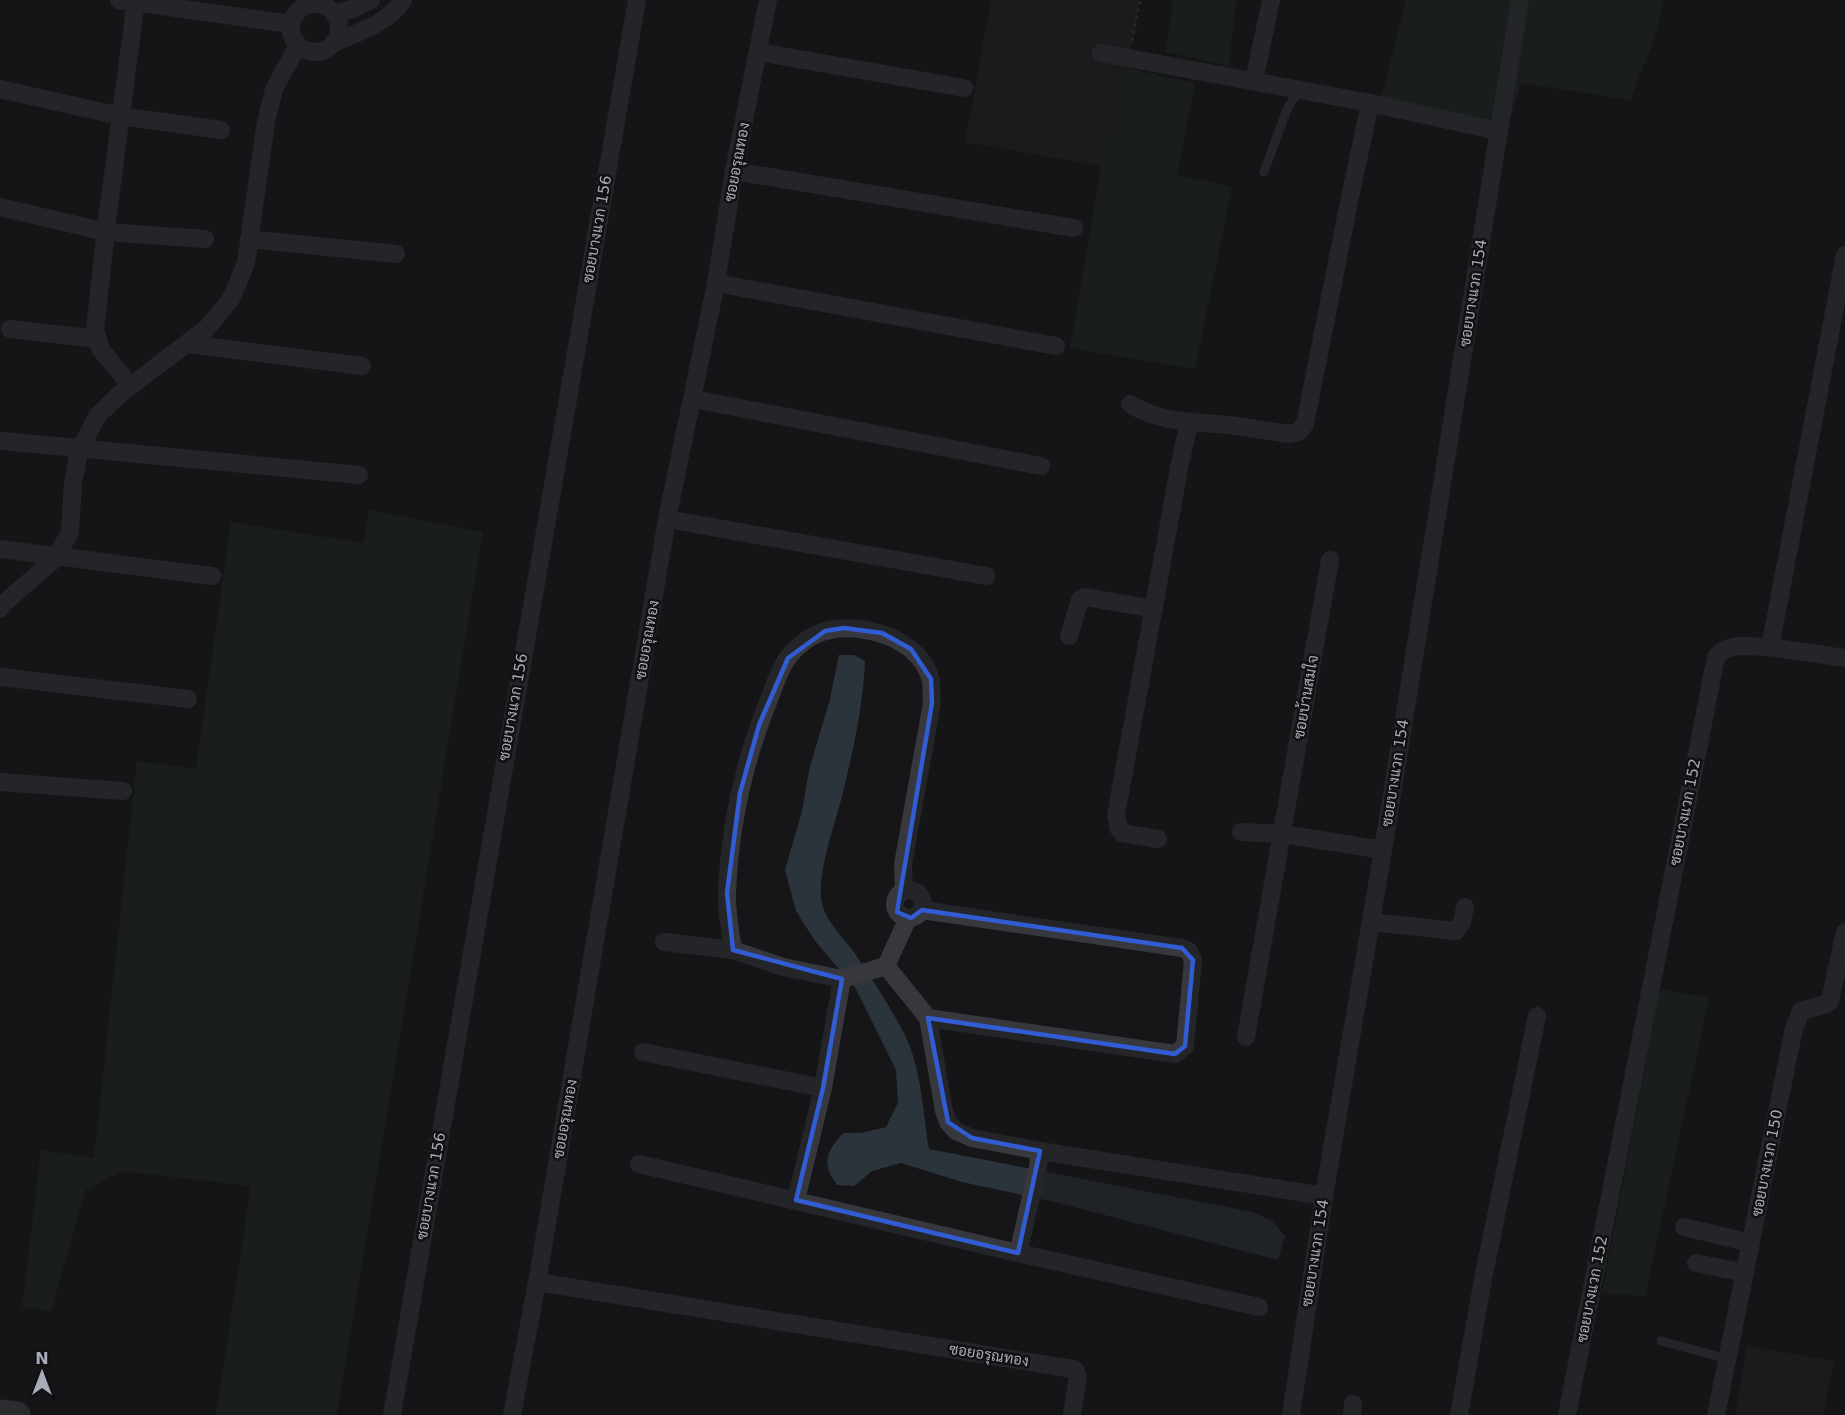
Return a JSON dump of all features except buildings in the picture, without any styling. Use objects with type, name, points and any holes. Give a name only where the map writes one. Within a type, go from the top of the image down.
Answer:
[{"type":"main road","points":[[0,1413],[17,1415]]},
{"type":"street","points":[[371,0],[353,9],[313,4],[298,10],[291,24],[293,39],[304,50],[320,52],[333,43],[375,25],[399,6],[403,0]]},
{"type":"street","name":"ซอยบางแวก 156","points":[[392,1415],[637,0]]},
{"type":"street","name":"ซอยอรุณทอง","points":[[512,1415],[537,1282],[667,519],[716,282],[734,171],[768,0]]},
{"type":"street","points":[[1254,81],[1271,0]]},
{"type":"street","name":"ซอยบางแวก 154","points":[[1291,1415],[1324,1196],[1383,850],[1520,0]]},
{"type":"street","points":[[131,386],[101,350],[95,330],[120,116],[130,1],[291,24]]},
{"type":"street","points":[[325,6],[339,28],[333,43]]},
{"type":"street","points":[[0,609],[57,556],[70,532],[73,483],[80,448],[98,415],[131,386],[207,328],[231,299],[246,263],[266,122],[274,89],[298,45]]},
{"type":"street","points":[[758,52],[964,88]]},
{"type":"street","points":[[1101,53],[1299,89],[1498,131]]},
{"type":"street","points":[[0,89],[120,116],[221,129]]},
{"type":"street","points":[[1130,404],[1143,412],[1189,423],[1228,425],[1289,434],[1298,432],[1305,424],[1370,104]]},
{"type":"street","points":[[734,171],[1074,228]]},
{"type":"street","points":[[0,207],[106,232],[205,239]]},
{"type":"street","points":[[249,240],[396,254]]},
{"type":"street","points":[[1770,647],[1845,255]]},
{"type":"street","points":[[716,282],[1056,346]]},
{"type":"street","points":[[10,329],[98,339]]},
{"type":"street","points":[[187,344],[362,366]]},
{"type":"street","points":[[693,399],[1041,466]]},
{"type":"street","points":[[1158,838],[1122,833],[1116,815],[1189,423]]},
{"type":"street","points":[[3,441],[359,475]]},
{"type":"street","points":[[667,519],[986,576]]},
{"type":"street","points":[[0,549],[212,576]]},
{"type":"street","name":"ซอยบ้านสมใจ","points":[[1246,1038],[1330,560]]},
{"type":"street","points":[[1069,636],[1080,600],[1085,597],[1154,609]]},
{"type":"street","points":[[733,950],[727,893],[740,793],[759,725],[780,671],[797,647],[825,631],[844,628],[882,633],[911,649],[920,659],[931,679],[932,703],[903,864],[904,891],[896,899],[895,908],[900,915],[915,914],[1182,948],[1189,951],[1193,960],[1185,1046],[1175,1054],[928,1018]]},
{"type":"street","name":"ซอยบางแวก 152","points":[[1567,1415],[1716,657],[1720,651],[1727,648],[1770,647],[1845,658]]},
{"type":"street","points":[[0,676],[189,699]]},
{"type":"street","points":[[0,782],[123,792]]},
{"type":"street","points":[[1241,832],[1283,834],[1383,850]]},
{"type":"street","points":[[1371,922],[1456,931],[1462,922],[1465,907]]},
{"type":"street","points":[[664,942],[733,950],[783,966],[843,978],[878,968],[915,914]]},
{"type":"street","name":"ซอยบางแวก 150","points":[[1716,1415],[1794,1028],[1801,1011],[1830,1001],[1845,932]]},
{"type":"street","points":[[878,968],[928,1018],[948,1122],[956,1131],[1039,1159],[1324,1196]]},
{"type":"street","points":[[796,1200],[824,1088],[843,978]]},
{"type":"street","points":[[1459,1415],[1483,1279],[1537,1016]]},
{"type":"street","points":[[643,1052],[824,1088]]},
{"type":"street","points":[[1018,1253],[1039,1159]]},
{"type":"street","points":[[639,1164],[1259,1307]]},
{"type":"street","points":[[1684,1227],[1751,1243]]},
{"type":"street","points":[[1696,1263],[1745,1273]]},
{"type":"street","name":"ซอยอรุณทอง","points":[[537,1282],[1073,1369],[1078,1377],[1072,1415]]},
{"type":"lane","points":[[1264,172],[1286,112],[1299,89]]},
{"type":"lane","points":[[1661,1341],[1728,1359]]},
{"type":"path","points":[[1129,58],[1140,0]]},
{"type":"highlighted area","points":[[844,628],[882,633],[911,649],[931,679],[932,703],[897,912],[911,918],[922,910],[1182,948],[1193,960],[1185,1046],[1175,1054],[928,1018],[948,1122],[972,1138],[1040,1151],[1018,1253],[796,1200],[823,1088],[842,979],[733,950],[727,893],[740,793],[759,725],[788,658],[825,631]]},
{"type":"shaded area","points":[[991,0],[1140,0],[1127,68],[1101,166],[965,142]]},
{"type":"shaded area","points":[[1173,0],[1236,0],[1229,66],[1166,52]]},
{"type":"shaded area","points":[[1406,0],[1663,0],[1657,32],[1630,100],[1521,83],[1506,132],[1381,99]]},
{"type":"shaded area","points":[[1127,68],[1195,83],[1177,175],[1232,187],[1195,369],[1070,348],[1101,166]]},
{"type":"shaded area","points":[[369,510],[483,532],[337,1415],[216,1415],[251,1186],[121,1171],[85,1191],[51,1311],[22,1307],[41,1150],[94,1158],[137,761],[196,769],[231,522],[363,543]]},
{"type":"shaded area","points":[[839,655],[854,655],[865,661],[864,678],[854,746],[824,864],[822,903],[831,923],[876,985],[908,1042],[919,1081],[929,1149],[1252,1212],[1272,1221],[1285,1236],[1278,1260],[1059,1203],[962,1182],[901,1163],[872,1171],[854,1186],[837,1185],[827,1164],[829,1152],[837,1140],[843,1133],[861,1133],[886,1127],[898,1103],[896,1070],[856,989],[815,941],[796,911],[785,870],[802,811],[810,766],[830,699]]},
{"type":"shaded area","points":[[1660,989],[1709,998],[1645,1296],[1602,1293]]},
{"type":"shaded area","points":[[1747,1346],[1834,1361],[1823,1415],[1735,1415]]}]
